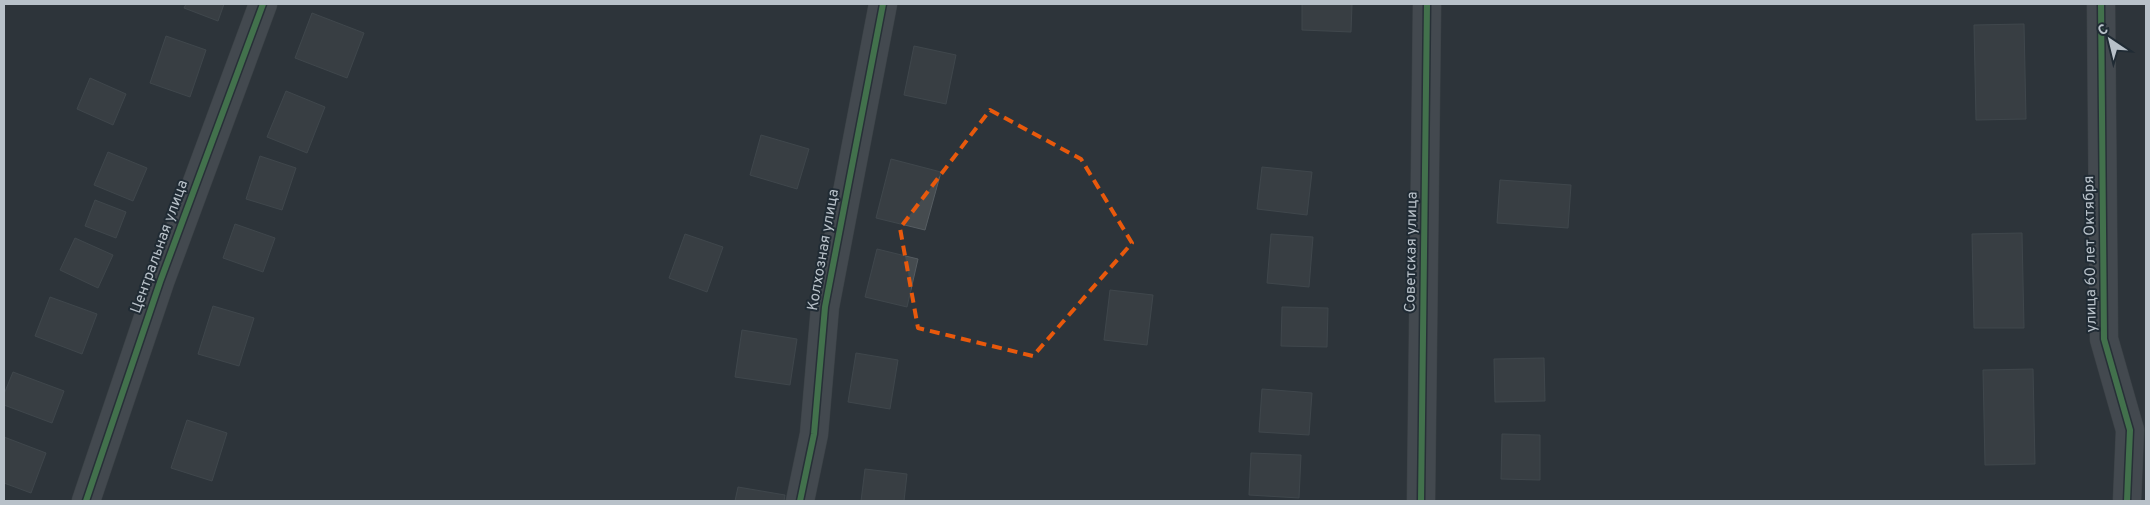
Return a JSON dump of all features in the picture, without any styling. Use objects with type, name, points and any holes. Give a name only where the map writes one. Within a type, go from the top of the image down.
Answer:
[{"type":"street","name":"Центральная улица","points":[[86,501],[160,282],[263,4]]},
{"type":"street","name":"Колхозная улица","points":[[800,501],[814,434],[825,307],[883,4]]},
{"type":"street","name":"Советская улица","points":[[1421,501],[1427,4]]},
{"type":"street","name":"улица 60 лет Октября","points":[[2101,4],[2104,339],[2138,430],[2127,501]]},
{"type":"highlighted area","points":[[990,110],[1081,159],[1132,243],[1033,356],[918,328],[900,228]]},
{"type":"building","points":[[186,4],[224,4],[218,21],[184,8]]},
{"type":"building","points":[[1302,4],[1352,4],[1351,32],[1302,30]]},
{"type":"building","points":[[312,13],[364,33],[347,78],[295,58]]},
{"type":"building","points":[[2024,24],[2026,119],[1976,120],[1974,25]]},
{"type":"building","points":[[166,36],[206,50],[190,97],[150,83]]},
{"type":"building","points":[[914,46],[956,55],[946,104],[904,95]]},
{"type":"building","points":[[90,78],[126,94],[113,125],[77,109]]},
{"type":"building","points":[[286,91],[325,107],[307,153],[267,137]]},
{"type":"building","points":[[761,135],[809,149],[797,189],[750,175]]},
{"type":"building","points":[[108,152],[147,168],[133,201],[94,185]]},
{"type":"building","points":[[260,156],[296,168],[282,210],[246,199]]},
{"type":"building","points":[[891,159],[941,172],[925,230],[876,218]]},
{"type":"building","points":[[1262,167],[1312,172],[1307,215],[1257,209]]},
{"type":"building","points":[[1500,180],[1571,185],[1568,228],[1497,223]]},
{"type":"building","points":[[95,200],[126,212],[116,238],[85,226]]},
{"type":"building","points":[[235,224],[275,238],[263,272],[223,258]]},
{"type":"building","points":[[2022,233],[2024,328],[1974,328],[1972,234]]},
{"type":"building","points":[[685,234],[723,247],[707,292],[669,278]]},
{"type":"building","points":[[1271,234],[1313,237],[1309,287],[1267,283]]},
{"type":"building","points":[[75,238],[113,255],[98,288],[60,270]]},
{"type":"building","points":[[877,249],[918,259],[907,307],[865,297]]},
{"type":"building","points":[[1110,290],[1153,295],[1147,345],[1104,340]]},
{"type":"building","points":[[50,297],[97,314],[82,354],[35,336]]},
{"type":"building","points":[[213,306],[254,318],[239,366],[198,354]]},
{"type":"building","points":[[1282,307],[1328,308],[1327,347],[1281,346]]},
{"type":"building","points":[[742,330],[797,339],[790,385],[735,377]]},
{"type":"building","points":[[856,353],[898,360],[890,409],[848,402]]},
{"type":"building","points":[[1544,358],[1545,401],[1495,402],[1494,359]]},
{"type":"building","points":[[2033,369],[2035,464],[1985,465],[1983,370]]},
{"type":"building","points":[[13,372],[64,391],[52,423],[4,405],[4,394]]},
{"type":"building","points":[[1262,389],[1312,393],[1309,435],[1259,432]]},
{"type":"building","points":[[187,420],[227,433],[212,481],[171,468]]},
{"type":"building","points":[[1502,434],[1540,435],[1540,480],[1501,479]]},
{"type":"building","points":[[4,437],[46,453],[31,493],[4,483]]},
{"type":"building","points":[[1251,453],[1301,455],[1299,498],[1249,495]]},
{"type":"building","points":[[865,469],[907,474],[904,501],[861,501]]},
{"type":"building","points":[[738,487],[785,495],[784,501],[735,501]]},
{"type":"cycle path","points":[[86,501],[160,282],[263,4]]},
{"type":"cycle path","points":[[800,501],[814,434],[825,307],[883,4]]},
{"type":"cycle path","points":[[1421,501],[1427,4]]},
{"type":"cycle path","points":[[2101,4],[2104,339],[2130,430],[2127,501]]}]
